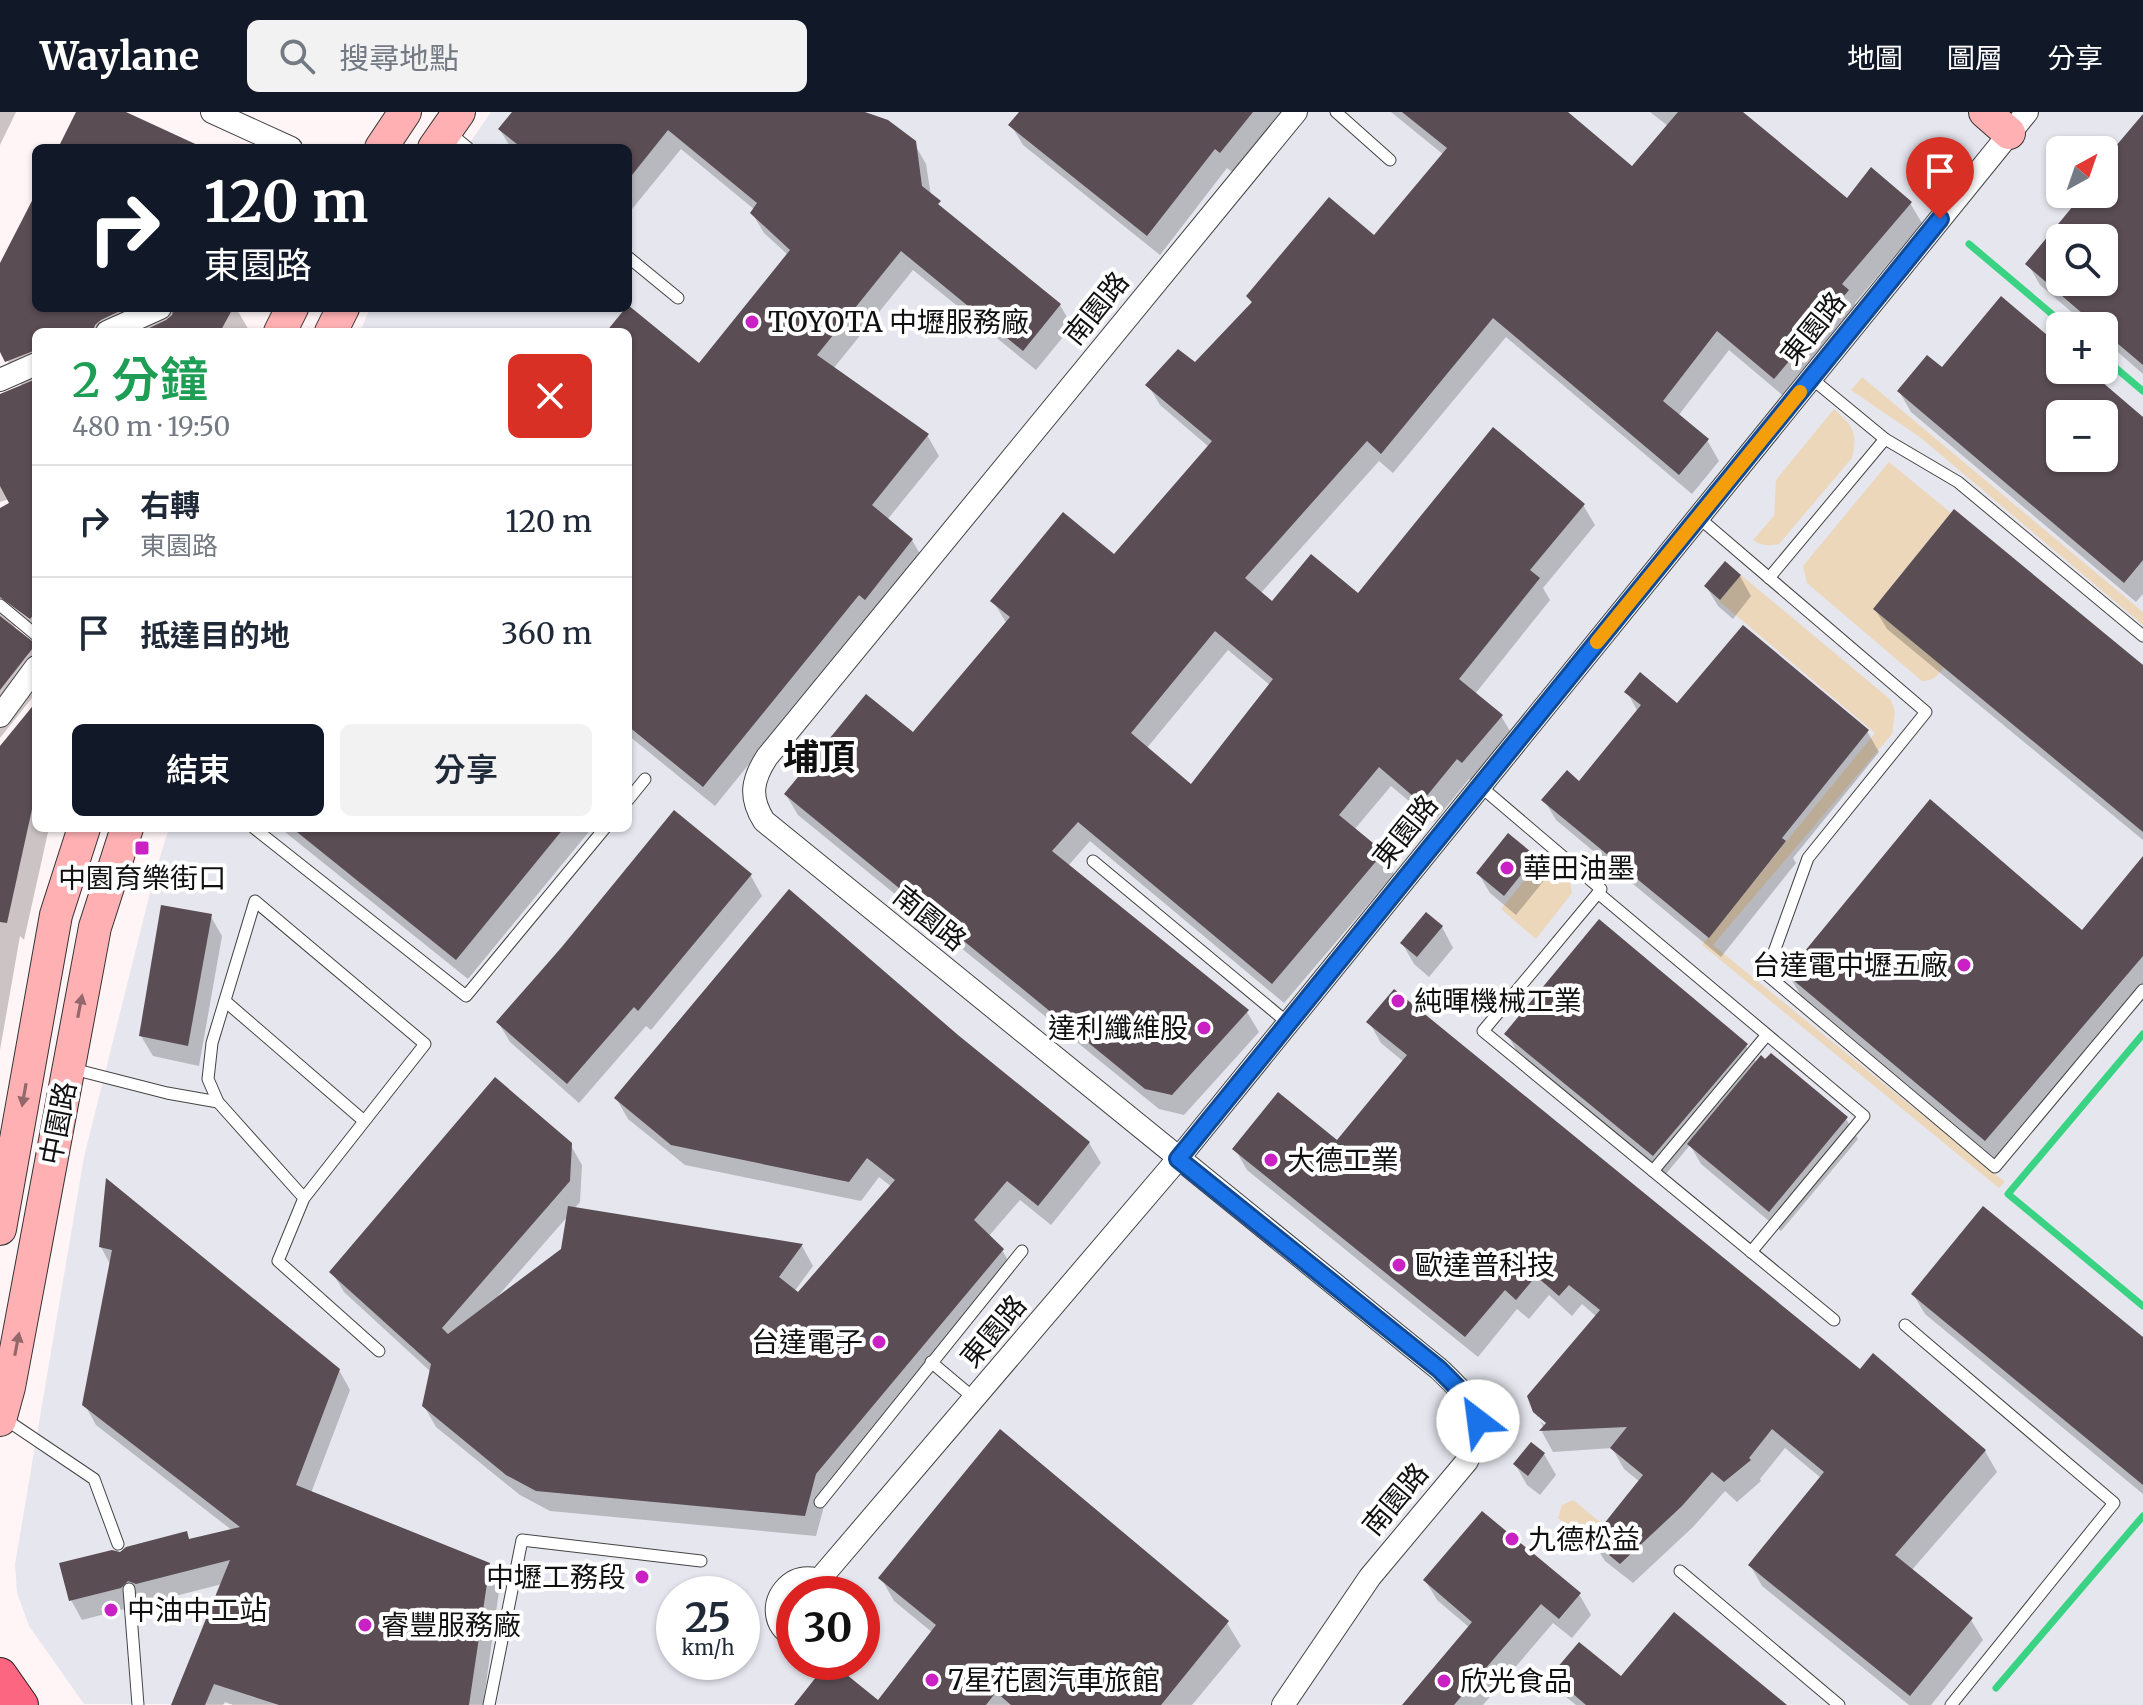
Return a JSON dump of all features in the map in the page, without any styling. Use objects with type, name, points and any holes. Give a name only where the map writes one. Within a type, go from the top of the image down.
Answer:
[{"type":"main road","points":[[384,144],[405,112]]},
{"type":"main road","points":[[1985,112],[2018,122]]},
{"type":"main road","name":"中園路","points":[[0,1229],[56,915],[83,832]]},
{"type":"main road","name":"中園路","points":[[0,1418],[95,927],[126,832]]},
{"type":"main road","points":[[0,1675],[20,1705]]},
{"type":"main road","points":[[0,1698],[20,1705]]},
{"type":"street","points":[[212,112],[282,144]]},
{"type":"street","name":"南園路","points":[[1283,1705],[1370,1577],[1467,1461],[1475,1446],[1478,1421],[1474,1408],[1439,1369],[764,821],[756,808],[752,791],[757,772],[767,757],[1296,112]]},
{"type":"street","name":"東園路","points":[[836,1576],[975,1399],[1178,1159],[2018,122]]},
{"type":"street","points":[[116,328],[151,312]]},
{"type":"street","points":[[0,380],[32,366]]},
{"type":"street","points":[[0,716],[32,672]]},
{"type":"lane","points":[[1336,112],[1390,160]]},
{"type":"lane","points":[[632,260],[678,298]]},
{"type":"lane","points":[[1811,378],[1885,439],[1958,482],[2143,636]]},
{"type":"lane","points":[[1769,578],[1885,439]]},
{"type":"lane","points":[[1698,517],[1926,712],[1808,858],[1766,974],[1995,1167],[2143,990]]},
{"type":"lane","points":[[0,605],[32,632]]},
{"type":"lane","points":[[632,795],[645,779]]},
{"type":"lane","points":[[1480,786],[1601,889],[1483,1031],[1834,1320]]},
{"type":"lane","points":[[259,832],[466,996],[602,832]]},
{"type":"lane","points":[[1093,861],[1288,1023]]},
{"type":"lane","points":[[1598,893],[1864,1116],[1751,1252]]},
{"type":"lane","points":[[304,1198],[218,1102],[208,1079],[212,1043],[255,901],[425,1044],[304,1198],[278,1261],[379,1351]]},
{"type":"lane","points":[[225,1001],[364,1121]]},
{"type":"lane","points":[[1653,1171],[1766,1036]]},
{"type":"lane","points":[[68,1068],[167,1093],[218,1102]]},
{"type":"lane","points":[[820,1502],[1022,1251]]},
{"type":"lane","points":[[1905,1325],[2114,1503],[1951,1705]]},
{"type":"lane","points":[[931,1362],[975,1399]]},
{"type":"lane","points":[[0,1418],[94,1479],[118,1544]]},
{"type":"lane","points":[[489,1705],[522,1540],[701,1561]]},
{"type":"lane","points":[[1680,1571],[1839,1705]]},
{"type":"lane","points":[[129,1589],[138,1705]]},
{"type":"shaded area","points":[[491,112],[2143,112],[2143,1705],[84,1704],[29,1626],[17,1593],[15,1564],[84,1157],[168,832],[632,832],[632,328],[362,328],[368,312],[632,312],[632,144],[469,144]]},
{"type":"shaded area","points":[[1862,377],[2143,612],[2143,625],[1921,438],[1851,390]]},
{"type":"shaded area","points":[[1834,409],[1852,430],[1852,458],[1779,544],[1766,545],[1753,540],[1774,516],[1776,480]]},
{"type":"shaded area","points":[[1889,462],[1951,513],[1873,609],[1944,667],[1926,681],[1922,681],[1807,583],[1803,566]]},
{"type":"shaded area","points":[[1741,575],[1891,700],[1895,712],[1892,734],[1713,945],[2005,1182],[1999,1188],[1702,945],[1875,733],[1719,601]]},
{"type":"shaded area","points":[[1542,859],[1570,883],[1572,893],[1536,939],[1501,909]]},
{"type":"shaded area","points":[[1573,1500],[1600,1522],[1585,1540],[1558,1518],[1562,1505]]},
{"type":"building","points":[[76,112],[126,112],[195,144],[60,144]]},
{"type":"building","points":[[512,112],[865,112],[888,120],[916,141],[922,186],[941,201],[938,204],[1061,304],[1023,351],[901,251],[817,355],[929,434],[872,505],[913,539],[865,600],[859,595],[703,787],[632,729],[632,328],[609,328],[622,312],[632,312],[632,308],[699,363],[790,250],[750,213],[757,203],[668,130],[632,175],[632,144],[517,144],[498,129]]},
{"type":"building","points":[[1019,112],[1253,112],[1220,153],[1215,149],[1147,236],[1008,125]]},
{"type":"building","points":[[1402,112],[1568,112],[1632,166],[1678,112],[1743,112],[1847,198],[1871,167],[1912,202],[1842,284],[1849,290],[1774,379],[1717,331],[1663,401],[1709,439],[1679,475],[1493,318],[1381,454],[1367,441],[1245,578],[1272,601],[1311,554],[1358,593],[1493,427],[1585,504],[1530,570],[1540,578],[1459,679],[1503,715],[1462,763],[1457,759],[1421,803],[1379,767],[1339,815],[1384,852],[1272,984],[1078,822],[1052,851],[1249,1010],[1172,1095],[1145,1089],[784,794],[866,694],[913,732],[1010,617],[990,601],[1063,512],[1114,554],[1212,441],[1145,385],[1178,349],[1195,362],[1252,302],[1246,296],[1329,197],[1374,235],[1447,148]],"holes":[[[1215,631],[1273,679],[1191,784],[1131,733]]]},
{"type":"building","points":[[2143,114],[2143,365],[2118,344],[2118,312],[2081,312],[2062,296],[2118,296],[2118,224],[2058,224],[2071,208],[2118,208],[2118,143]]},
{"type":"building","points":[[32,201],[32,312],[118,312],[101,320],[94,328],[32,328],[32,352],[5,362],[0,352],[0,263]]},
{"type":"building","points":[[2046,239],[2046,282],[2025,264]]},
{"type":"building","points":[[2001,296],[2046,334],[2046,384],[2104,384],[2143,417],[2143,560],[2124,583],[1897,391],[1927,355],[1942,367]]},
{"type":"building","points":[[173,312],[231,312],[222,328],[149,328]]},
{"type":"building","points":[[32,381],[30,619],[0,597],[0,508],[9,503],[0,486],[0,394]]},
{"type":"building","points":[[1954,509],[2143,665],[2143,832],[1873,609]]},
{"type":"building","points":[[1725,561],[1741,575],[1720,600],[1704,586]]},
{"type":"building","points":[[0,616],[32,641],[32,649],[0,690]]},
{"type":"building","points":[[1743,625],[1869,730],[1782,838],[1786,841],[1709,938],[1541,800],[1567,770],[1579,781],[1641,705],[1624,692],[1640,672],[1677,703]]},
{"type":"building","points":[[32,707],[32,809],[7,923],[0,922],[0,746]]},
{"type":"building","name":"台達電中壢五廠","points":[[1930,799],[2082,930],[2143,856],[2143,956],[1985,1141],[1786,974]]},
{"type":"building","points":[[674,810],[752,874],[638,1011],[634,1007],[567,1084],[496,1022]]},
{"type":"building","points":[[297,832],[561,832],[456,960]]},
{"type":"building","points":[[1508,833],[1536,856],[1504,896],[1476,873]]},
{"type":"building","points":[[789,889],[958,1035],[1090,1142],[1038,1206],[1007,1181],[974,1220],[1004,1249],[816,1474],[805,1516],[536,1491],[506,1475],[422,1406],[431,1364],[329,1272],[495,1077],[572,1143],[570,1181],[442,1328],[448,1334],[561,1249],[568,1206],[803,1244],[779,1277],[798,1292],[895,1180],[867,1158],[849,1182],[671,1145],[614,1098]]},
{"type":"building","points":[[161,905],[212,914],[188,1046],[139,1036]]},
{"type":"building","points":[[1426,912],[1443,926],[1417,957],[1400,943]]},
{"type":"building","points":[[1599,919],[1748,1044],[1653,1156],[1504,1034]]},
{"type":"building","points":[[1394,989],[1860,1369],[1873,1353],[1986,1450],[1895,1555],[1973,1618],[1910,1696],[1748,1565],[1824,1472],[1772,1429],[1749,1458],[1751,1460],[1724,1482],[1712,1472],[1682,1506],[1620,1564],[1591,1540],[1643,1475],[1610,1448],[1627,1427],[1539,1431],[1546,1423],[1533,1412],[1527,1396],[1600,1310],[1569,1285],[1559,1296],[1536,1276],[1516,1300],[1505,1290],[1465,1337],[1232,1149],[1278,1092],[1337,1140],[1407,1055],[1366,1022]]},
{"type":"building","points":[[1771,1053],[1848,1117],[1769,1212],[1687,1144],[1761,1055],[1765,1059]]},
{"type":"building","points":[[106,1178],[340,1369],[296,1485],[490,1563],[469,1705],[279,1705],[214,1684],[205,1705],[171,1705],[230,1560],[136,1584],[128,1581],[121,1588],[69,1601],[59,1563],[112,1550],[120,1552],[126,1547],[187,1531],[189,1539],[240,1527],[82,1405],[112,1250],[99,1247]]},
{"type":"building","points":[[1983,1206],[2143,1337],[2143,1485],[1911,1294]]},
{"type":"building","points":[[1000,1429],[1229,1621],[1161,1705],[1011,1705],[996,1692],[986,1705],[794,1705],[814,1680],[853,1680],[878,1700],[936,1625],[880,1580],[880,1576]]},
{"type":"building","points":[[1531,1442],[1545,1453],[1528,1476],[1513,1464]]},
{"type":"building","points":[[1482,1511],[1581,1593],[1559,1619],[1541,1604],[1454,1705],[1402,1705],[1472,1622],[1423,1580]]},
{"type":"building","points":[[1674,1612],[1787,1705],[1586,1705],[1551,1675],[1579,1642],[1621,1676]]},
{"type":"waterway","points":[[1969,244],[2049,312]]},
{"type":"waterway","points":[[2118,370],[2143,391]]},
{"type":"waterway","points":[[2143,1034],[2008,1194],[2143,1306]]},
{"type":"waterway","points":[[1996,1688],[2143,1516]]},
{"type":"slow traffic","points":[[1597,642],[1800,392]]},
{"type":"place","name":"TOYOTA 中壢服務廠","points":[[752,322]]},
{"type":"place","name":"中園育樂街口","points":[[142,848]]},
{"type":"place","name":"華田油墨","points":[[1507,868]]},
{"type":"place","name":"台達電中壢五廠","points":[[1964,965]]},
{"type":"place","name":"純暉機械工業","points":[[1398,1001]]},
{"type":"place","name":"達利纖維股","points":[[1204,1028]]},
{"type":"place","name":"大德工業","points":[[1271,1160]]},
{"type":"place","name":"歐達普科技","points":[[1399,1265]]},
{"type":"place","name":"台達電子","points":[[879,1342]]},
{"type":"place","name":"九德松益","points":[[1512,1539]]},
{"type":"place","name":"中壢工務段","points":[[642,1577]]},
{"type":"place","name":"中油中工站","points":[[111,1610]]},
{"type":"place","name":"睿豐服務廠","points":[[365,1625]]},
{"type":"place","name":"7星花園汽車旅館","points":[[932,1680]]},
{"type":"place","name":"欣光食品","points":[[1444,1681]]},
{"type":"district","name":"埔頂","points":[[819,757]]},
{"type":"route","points":[[1478,1421],[1474,1408],[1439,1369],[1178,1159],[1940,219]]}]
